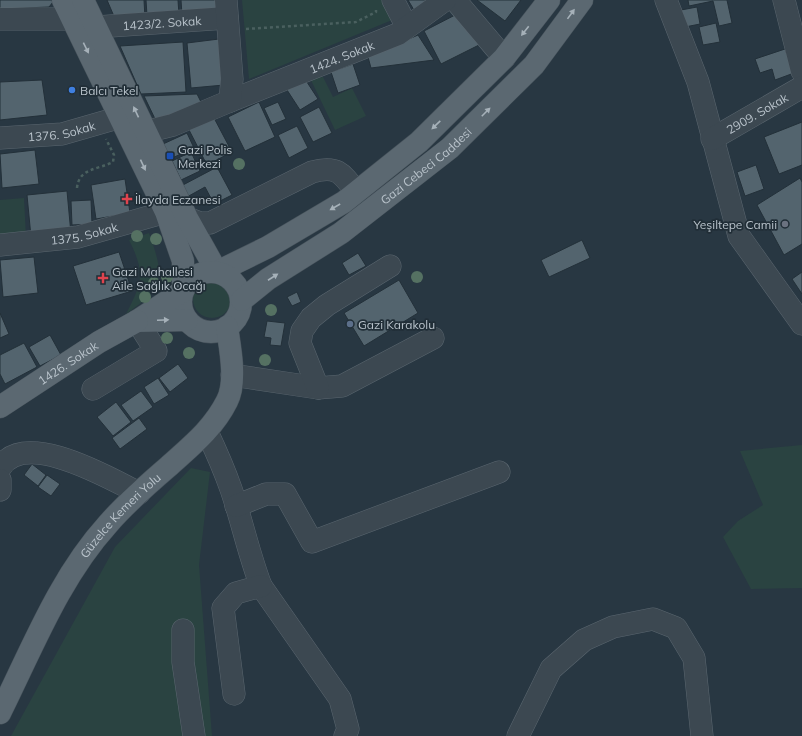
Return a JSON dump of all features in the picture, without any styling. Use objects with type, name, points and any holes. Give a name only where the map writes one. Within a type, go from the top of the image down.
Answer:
[{"type":"main road","points":[[83,0],[187,218],[217,272]]},
{"type":"main road","name":"Gazi Cebeci Caddesi","points":[[217,272],[268,247],[344,202],[419,142],[504,58],[549,0]]},
{"type":"main road","name":"Gazi Cebeci Caddesi","points":[[242,300],[268,280],[341,233],[450,148],[534,65],[582,0]]},
{"type":"main road","points":[[68,10],[166,212],[183,261],[182,306],[187,320],[194,327],[204,331],[213,332],[227,327],[237,318],[242,300],[240,290],[226,275],[217,272],[206,272],[196,275],[188,282],[183,291]]},
{"type":"main road","name":"1426. Sokak","points":[[2,402],[99,342],[137,321],[183,291]]},
{"type":"main road","points":[[137,321],[187,320]]},
{"type":"main road","name":"Güzelce Kemeri Yolu","points":[[0,713],[65,583],[85,551],[108,524],[139,493],[207,432],[228,400],[232,375],[227,327]]},
{"type":"street","name":"1424. Sokak","points":[[145,132],[173,125],[398,34],[445,0]]},
{"type":"street","points":[[455,0],[504,58]]},
{"type":"street","points":[[666,0],[698,82],[739,236],[802,324]]},
{"type":"street","points":[[784,0],[802,71]]},
{"type":"street","points":[[384,3],[407,27]]},
{"type":"street","points":[[0,19],[68,10]]},
{"type":"street","name":"1423/2. Sokak","points":[[96,27],[227,16]]},
{"type":"street","points":[[227,16],[232,79],[230,101]]},
{"type":"street","name":"2909. Sokak","points":[[712,139],[802,87]]},
{"type":"street","name":"1376. Sokak","points":[[0,138],[62,134],[121,117]]},
{"type":"street","points":[[187,218],[200,223],[210,223],[312,172],[325,168],[334,170],[344,176],[356,192]]},
{"type":"street","name":"1375. Sokak","points":[[0,245],[78,237],[166,212]]},
{"type":"street","points":[[318,388],[300,342],[302,331],[311,318],[327,305],[390,266]]},
{"type":"street","points":[[92,389],[156,351],[137,321]]},
{"type":"street","points":[[232,375],[318,388],[342,386],[433,338]]},
{"type":"street","points":[[207,432],[219,456],[236,506],[254,569],[261,586],[340,699],[348,729],[345,736]]},
{"type":"street","points":[[0,468],[4,461],[16,455],[29,453],[52,455],[95,471],[139,493]]},
{"type":"street","points":[[236,506],[266,494],[284,494],[312,542],[499,472]]},
{"type":"street","points":[[0,480],[0,490]]},
{"type":"street","points":[[234,694],[223,608],[236,593],[261,586]]},
{"type":"street","points":[[518,736],[551,669],[584,640],[612,627],[653,619],[676,628],[694,658],[702,736]]},
{"type":"street","points":[[183,630],[183,662],[194,736]]},
{"type":"path","points":[[227,16],[356,22],[376,12],[384,3]]},
{"type":"path","points":[[76,188],[81,175],[112,162],[114,155],[100,123]]},
{"type":"green space","points":[[242,0],[388,0],[397,18],[249,79]]},
{"type":"green space","points":[[323,77],[333,97],[352,88],[366,116],[335,130],[310,78]]},
{"type":"green space","points":[[24,198],[26,237],[0,238],[0,200]]},
{"type":"green space","points":[[149,233],[159,270],[158,279],[155,288],[149,296],[126,314],[136,293],[140,277],[138,261],[129,240]]},
{"type":"green space","points":[[212,280],[225,286],[231,299],[225,312],[212,318],[199,312],[193,299],[199,286]]},
{"type":"green space","points":[[802,445],[802,588],[751,589],[723,537],[738,521],[763,505],[740,451]]},
{"type":"green space","points":[[191,468],[210,472],[199,565],[212,736],[11,736],[115,547]]},
{"type":"building","points":[[0,0],[52,0],[53,2],[49,7],[0,9]]},
{"type":"building","points":[[107,0],[144,0],[145,18],[116,21]]},
{"type":"building","points":[[146,0],[178,0],[179,15],[147,16]]},
{"type":"building","points":[[181,0],[221,0],[222,13],[182,15]]},
{"type":"building","points":[[408,0],[429,0],[414,10]]},
{"type":"building","points":[[477,0],[521,0],[505,21]]},
{"type":"building","points":[[688,0],[727,0],[732,23],[719,26],[713,1],[689,6]]},
{"type":"building","points":[[697,7],[700,24],[685,27],[681,10]]},
{"type":"building","points":[[457,14],[487,41],[441,64],[424,31]]},
{"type":"building","points":[[716,23],[720,42],[703,45],[699,27]]},
{"type":"building","points":[[418,35],[434,60],[371,68],[368,57]]},
{"type":"building","points":[[219,39],[224,85],[191,88],[187,43]]},
{"type":"building","points":[[183,42],[186,92],[141,94],[120,46]]},
{"type":"building","points":[[785,49],[794,73],[775,80],[772,69],[760,73],[755,59]]},
{"type":"building","points":[[353,64],[360,85],[338,93],[331,72]]},
{"type":"building","points":[[305,79],[318,99],[300,110],[287,90]]},
{"type":"building","points":[[42,80],[47,115],[0,120],[0,82]]},
{"type":"building","points":[[197,94],[201,102],[157,123],[144,96]]},
{"type":"building","points":[[259,102],[275,137],[245,151],[228,117]]},
{"type":"building","points":[[278,102],[286,119],[272,125],[264,108]]},
{"type":"building","points":[[319,107],[332,133],[313,142],[300,117]]},
{"type":"building","points":[[213,116],[232,152],[207,165],[188,128]]},
{"type":"building","points":[[802,122],[802,165],[779,174],[764,137]]},
{"type":"building","points":[[297,126],[308,148],[289,158],[278,135]]},
{"type":"building","points":[[187,133],[194,148],[170,159],[163,144]]},
{"type":"building","points":[[35,150],[39,184],[2,188],[0,154]]},
{"type":"building","points":[[191,152],[200,171],[181,180],[172,161]]},
{"type":"building","points":[[756,165],[764,189],[745,196],[737,172]]},
{"type":"building","points":[[217,167],[232,195],[214,204],[205,187],[187,197],[181,186]]},
{"type":"building","name":"Yeşiltepe Camii","points":[[800,178],[802,182],[802,244],[784,255],[757,205]]},
{"type":"building","points":[[125,179],[130,213],[96,219],[91,185]]},
{"type":"building","points":[[67,191],[71,234],[31,237],[27,195]]},
{"type":"building","points":[[91,200],[92,224],[72,225],[71,201]]},
{"type":"building","points":[[582,240],[590,258],[549,277],[541,260]]},
{"type":"building","name":"Gazi Mahallesi Aile Sağlık Ocağı","points":[[119,252],[132,291],[86,305],[73,266]]},
{"type":"building","points":[[358,253],[366,266],[349,275],[342,263]]},
{"type":"building","points":[[34,257],[38,293],[3,297],[0,260]]},
{"type":"building","points":[[802,272],[802,294],[792,279]]},
{"type":"building","points":[[399,280],[418,313],[364,346],[344,313]]},
{"type":"building","points":[[297,292],[301,302],[292,306],[287,297]]},
{"type":"building","points":[[0,313],[9,334],[0,338]]},
{"type":"building","points":[[267,321],[285,323],[281,346],[270,345],[271,338],[264,337]]},
{"type":"building","points":[[50,335],[61,355],[40,366],[29,347]]},
{"type":"building","points":[[24,343],[37,367],[5,384],[0,374],[0,355]]},
{"type":"building","points":[[178,364],[188,378],[170,392],[159,378]]},
{"type":"building","points":[[158,378],[169,395],[154,404],[144,387]]},
{"type":"building","points":[[141,391],[153,407],[133,421],[121,405]]},
{"type":"building","points":[[116,402],[131,422],[113,436],[97,417]]},
{"type":"building","points":[[139,418],[147,429],[120,449],[112,438]]},
{"type":"building","points":[[32,464],[46,475],[38,486],[24,475]]},
{"type":"building","points":[[47,475],[60,484],[51,496],[38,487]]},
{"type":"place","name":"Balcı Tekel","points":[[72,90]]},
{"type":"place","name":"Gazi Polis Merkezi","points":[[170,156]]},
{"type":"place","name":"İlayda Eczanesi","points":[[127,199]]},
{"type":"place","name":"Yeşiltepe Camii","points":[[785,224]]},
{"type":"place","name":"Gazi Mahallesi Aile Sağlık Ocağı","points":[[103,278]]},
{"type":"place","name":"Gazi Karakolu","points":[[350,324]]}]
